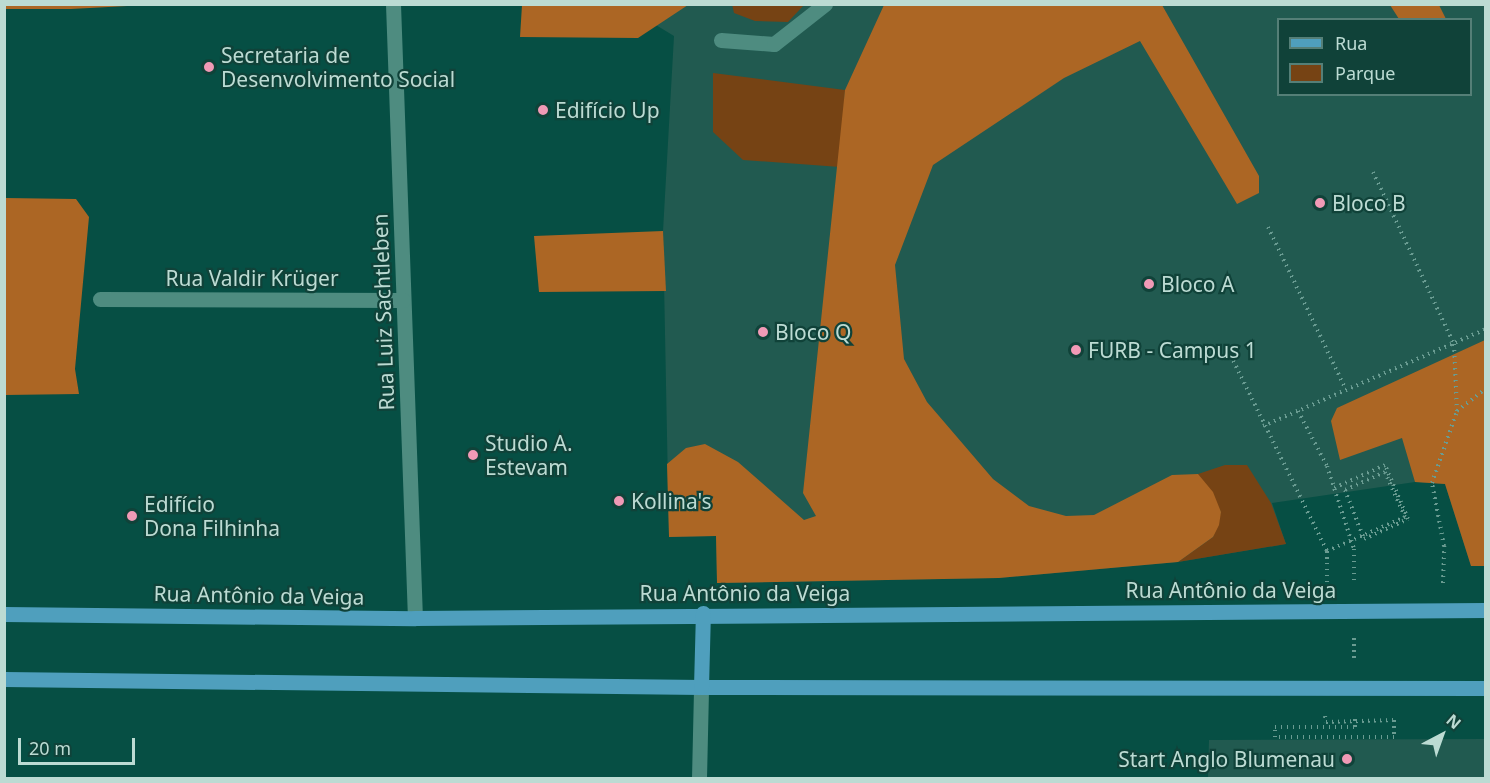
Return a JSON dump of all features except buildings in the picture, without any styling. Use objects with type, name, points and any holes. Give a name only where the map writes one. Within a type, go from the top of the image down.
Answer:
[{"type":"main road","name":"Rua Antônio da Veiga","points":[[4,614],[415,618],[703,613],[1485,610]]},
{"type":"main road","points":[[701,687],[703,613]]},
{"type":"main road","points":[[4,679],[701,687],[1485,688]]},
{"type":"street","name":"Rua Luiz Sachtleben","points":[[393,4],[415,618]]},
{"type":"street","points":[[721,40],[774,44],[825,4]]},
{"type":"street","name":"Rua Valdir Krüger","points":[[100,298],[403,300]]},
{"type":"street","points":[[699,778],[701,687]]},
{"type":"path","points":[[1374,172],[1454,344],[1457,411],[1432,483],[1444,546],[1443,610]]},
{"type":"path","points":[[1268,227],[1345,388]]},
{"type":"path","points":[[1263,426],[1345,388],[1485,329]]},
{"type":"path","points":[[1228,350],[1263,426],[1327,551],[1405,517],[1385,472],[1345,489],[1364,539],[1408,519],[1385,465],[1334,488]]},
{"type":"path","points":[[1457,411],[1485,388]]},
{"type":"path","points":[[1298,411],[1327,466],[1354,549]]},
{"type":"path","points":[[1355,727],[1275,727],[1275,737],[1394,737],[1394,720]]},
{"type":"shaded area","points":[[5,4],[146,5],[71,9],[5,9]]},
{"type":"shaded area","points":[[522,4],[688,5],[638,38],[520,37]]},
{"type":"shaded area","name":"FURB - Campus 1","points":[[623,5],[1485,5],[1485,566],[1471,566],[1445,484],[1415,482],[1272,503],[1286,544],[1178,562],[999,578],[717,583],[716,536],[669,537],[663,231],[674,36]]},
{"type":"shaded area","points":[[884,5],[1162,5],[1259,176],[1259,193],[1237,204],[1140,41],[1064,78],[933,165],[895,265],[904,359],[927,402],[993,479],[1029,506],[1066,516],[1094,515],[1172,475],[1198,474],[1213,492],[1221,512],[1219,525],[1213,537],[1178,562],[999,578],[717,583],[716,536],[669,537],[667,464],[686,448],[705,444],[738,462],[804,520],[816,516],[803,493],[845,90]]},
{"type":"shaded area","points":[[1390,5],[1439,5],[1446,18],[1398,18]]},
{"type":"shaded area","points":[[5,198],[76,199],[89,217],[75,369],[79,394],[5,395]]},
{"type":"shaded area","points":[[663,231],[666,291],[539,292],[534,236]]},
{"type":"shaded area","points":[[1485,340],[1485,566],[1471,566],[1445,484],[1415,482],[1402,438],[1340,460],[1331,421],[1337,408]]},
{"type":"shaded area","name":"Start Anglo Blumenau","points":[[1485,739],[1485,778],[1208,778],[1209,740]]},
{"type":"green space","points":[[732,4],[804,5],[788,22],[755,21],[734,13]]},
{"type":"green space","points":[[713,73],[845,90],[840,167],[743,160],[713,132]]},
{"type":"green space","points":[[1225,465],[1247,465],[1271,503],[1286,544],[1178,562],[1213,537],[1221,512],[1198,474]]},
{"type":"place","name":"Secretaria de Desenvolvimento Social","points":[[209,67]]},
{"type":"place","name":"Edifício Up","points":[[543,110]]},
{"type":"place","name":"Bloco B","points":[[1320,203]]},
{"type":"place","name":"Bloco A","points":[[1149,284]]},
{"type":"place","name":"Bloco Q","points":[[763,332]]},
{"type":"place","name":"FURB - Campus 1","points":[[1076,350]]},
{"type":"place","name":"Studio A. Estevam","points":[[473,455]]},
{"type":"place","name":"Kollina's","points":[[619,501]]},
{"type":"place","name":"Edifício Dona Filhinha","points":[[132,516]]},
{"type":"place","name":"Start Anglo Blumenau","points":[[1347,759]]}]
